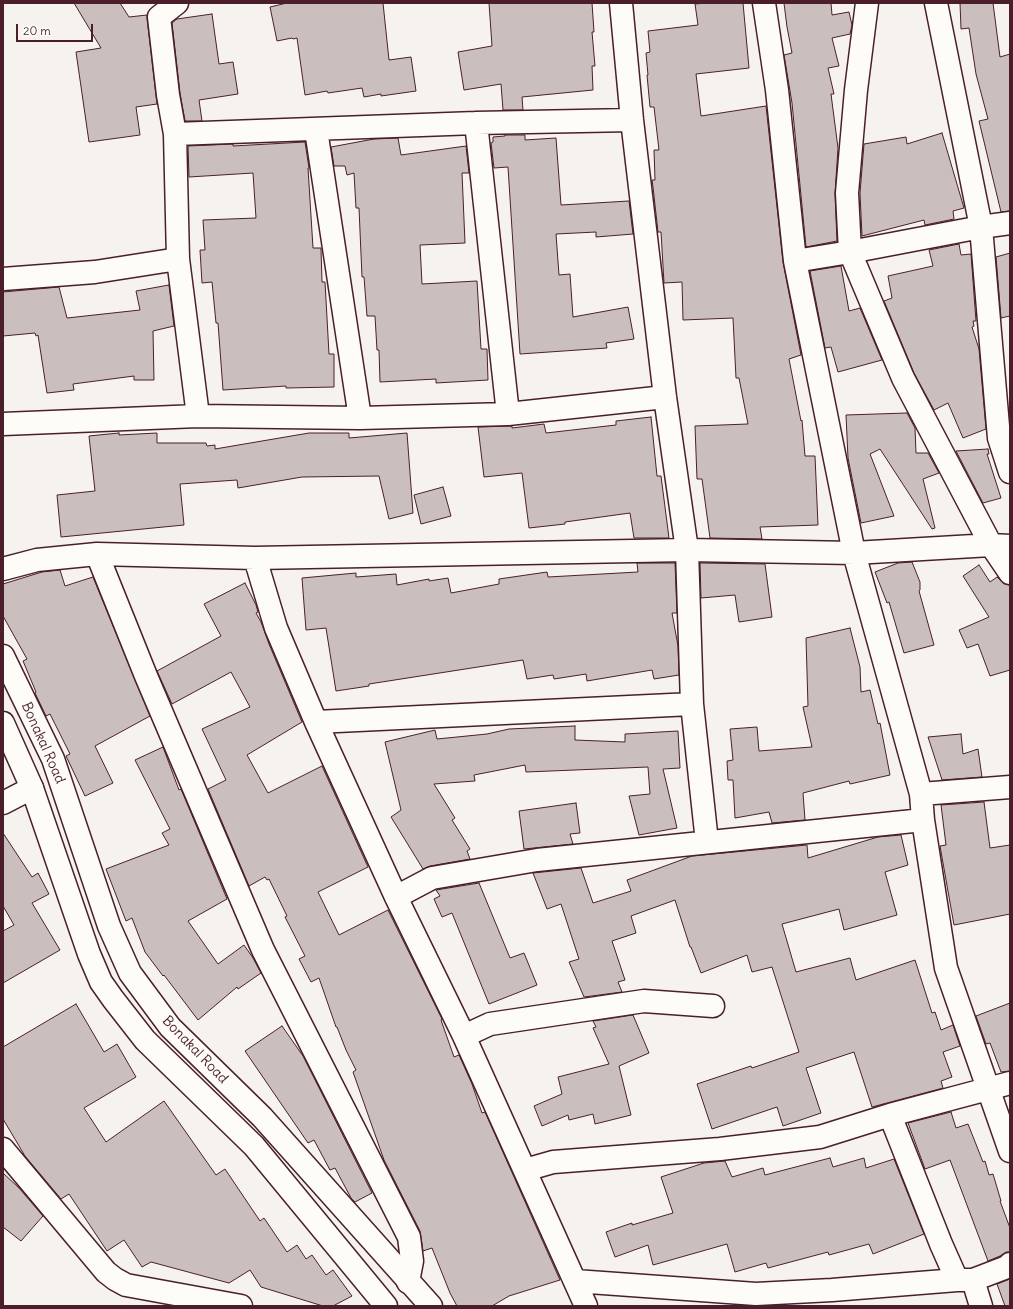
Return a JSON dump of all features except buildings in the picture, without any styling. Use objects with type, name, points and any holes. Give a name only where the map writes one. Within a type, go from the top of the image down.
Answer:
[{"type":"street","points":[[177,3],[159,17],[168,95],[175,134],[178,259],[198,416]]},
{"type":"street","points":[[621,3],[632,120],[665,397],[687,550],[692,704],[707,842]]},
{"type":"street","points":[[764,3],[777,90],[795,262],[854,553],[921,794],[923,820],[946,968],[1010,1152]]},
{"type":"street","points":[[867,3],[856,90],[847,193],[850,252],[903,378],[1000,545],[1010,573]]},
{"type":"street","points":[[936,3],[980,227],[999,438],[1010,472]]},
{"type":"street","points":[[175,134],[632,120]]},
{"type":"street","points":[[476,124],[508,414]]},
{"type":"street","points":[[316,130],[360,418]]},
{"type":"street","points":[[795,262],[980,227],[1010,223]]},
{"type":"street","points":[[3,279],[95,272],[178,259]]},
{"type":"street","points":[[3,424],[198,416],[360,418],[508,414],[665,397]]},
{"type":"street","points":[[3,569],[37,560],[97,554],[255,558],[687,550],[854,553],[1000,545]]},
{"type":"street","points":[[97,554],[146,676],[263,950],[409,1237],[412,1261],[408,1282]]},
{"type":"street","points":[[255,558],[276,628],[316,722],[396,896],[464,1036],[586,1306]]},
{"type":"street","name":"Bonakal Road","points":[[3,656],[53,759],[109,926],[130,973],[170,1027],[262,1117],[431,1306]]},
{"type":"street","points":[[316,722],[692,704]]},
{"type":"street","name":"Bonakal Road","points":[[3,723],[32,788],[89,954],[101,982],[145,1040],[254,1146],[386,1306]]},
{"type":"street","points":[[921,794],[1010,787]]},
{"type":"street","points":[[3,803],[32,788]]},
{"type":"street","points":[[396,896],[432,878],[537,860],[923,820]]},
{"type":"street","points":[[464,1036],[490,1024],[644,1001],[713,1006]]},
{"type":"street","points":[[525,1170],[553,1162],[720,1149],[820,1137],[890,1115],[1010,1082]]},
{"type":"street","points":[[890,1115],[941,1244],[982,1306]]},
{"type":"street","points":[[3,1149],[106,1272],[115,1279],[126,1285],[241,1306]]},
{"type":"street","points":[[575,1281],[756,1294],[965,1280],[1007,1267],[1010,1264]]}]
